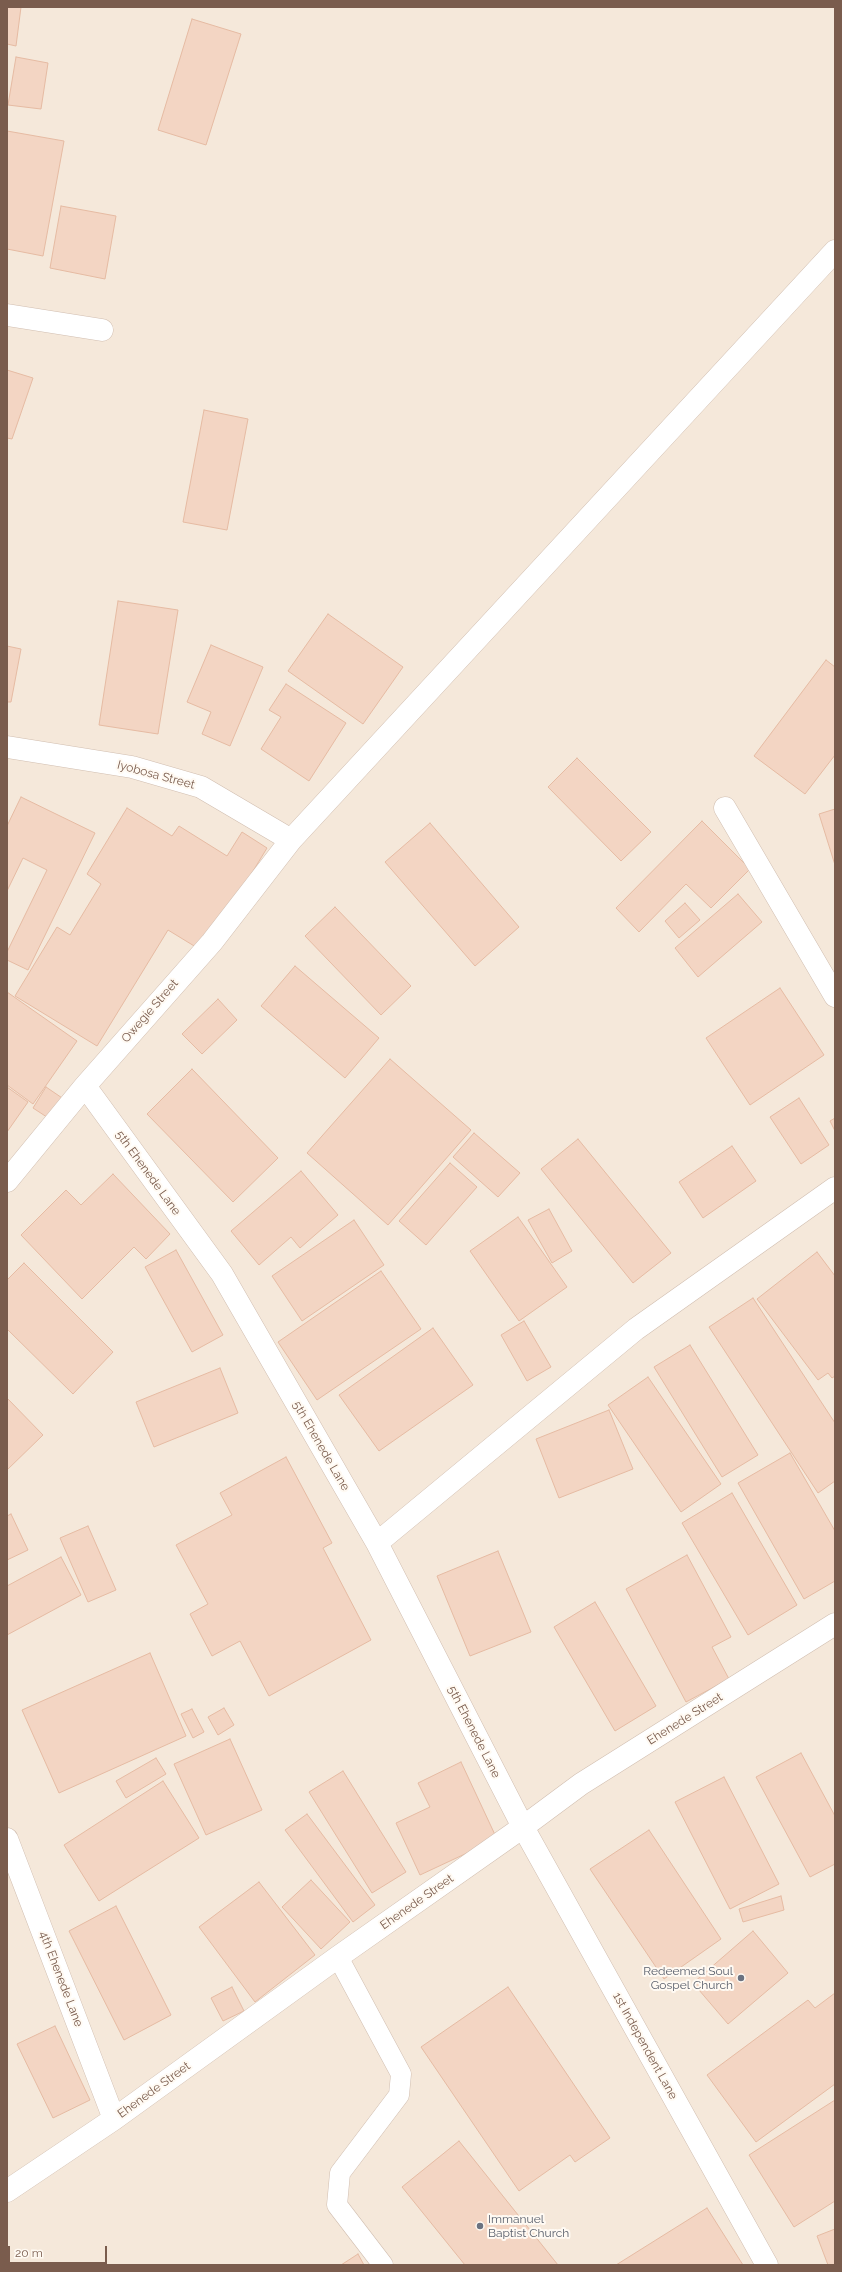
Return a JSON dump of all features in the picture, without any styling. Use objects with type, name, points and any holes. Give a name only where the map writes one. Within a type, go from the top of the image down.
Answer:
[{"type":"street","name":"Owegie Street","points":[[7,1180],[85,1086],[212,942],[291,840],[835,251]]},
{"type":"street","points":[[7,315],[102,330]]},
{"type":"street","name":"Iyobosa Street","points":[[7,747],[132,767],[201,787],[291,840]]},
{"type":"street","points":[[725,808],[835,996]]},
{"type":"street","name":"5th Ehenede Lane","points":[[85,1086],[222,1274],[377,1543],[523,1828]]},
{"type":"street","points":[[377,1543],[636,1329],[835,1188]]},
{"type":"street","name":"Ehenede Street","points":[[7,2191],[114,2119],[338,1957],[523,1828],[581,1784],[835,1624]]},
{"type":"street","name":"1st Independent Lane","points":[[523,1828],[767,2265]]},
{"type":"street","name":"4th Ehenede Lane","points":[[7,1839],[114,2119]]},
{"type":"lane","points":[[338,1957],[401,2074],[399,2095],[340,2173],[337,2205],[382,2265]]},
{"type":"shaded area","points":[[7,7],[835,7],[835,2265],[7,2265]]},
{"type":"building","points":[[7,7],[21,7],[16,46],[7,44]]},
{"type":"building","points":[[192,19],[241,34],[206,145],[158,130]]},
{"type":"building","points":[[16,57],[48,63],[41,109],[8,105]]},
{"type":"building","points":[[7,131],[64,141],[43,256],[7,249]]},
{"type":"building","points":[[61,206],[116,216],[105,279],[50,268]]},
{"type":"building","points":[[7,370],[33,378],[12,439],[7,438]]},
{"type":"building","points":[[204,410],[248,419],[227,530],[183,522]]},
{"type":"building","points":[[118,601],[178,610],[158,734],[99,725]]},
{"type":"building","points":[[328,614],[403,667],[363,724],[288,671]]},
{"type":"building","points":[[211,645],[263,667],[230,746],[202,734],[211,712],[187,702]]},
{"type":"building","points":[[7,646],[21,649],[11,702],[7,702]]},
{"type":"building","points":[[826,660],[835,667],[835,755],[805,794],[754,756]]},
{"type":"building","points":[[286,684],[346,723],[309,781],[261,749],[281,717],[269,710]]},
{"type":"building","points":[[577,758],[651,832],[621,861],[548,787]]},
{"type":"building","points":[[21,797],[95,833],[28,970],[7,960],[7,952],[47,870],[23,858],[7,891],[7,826]]},
{"type":"building","points":[[127,808],[172,836],[179,826],[227,856],[242,832],[267,848],[204,952],[168,930],[97,1046],[15,996],[57,927],[70,935],[101,884],[87,874]]},
{"type":"building","points":[[835,809],[835,865],[819,814]]},
{"type":"building","points":[[702,821],[750,869],[711,908],[686,884],[639,932],[616,908]]},
{"type":"building","points":[[430,823],[519,927],[475,966],[385,862]]},
{"type":"building","points":[[738,894],[762,922],[698,977],[675,948]]},
{"type":"building","points":[[685,903],[700,920],[679,938],[665,921]]},
{"type":"building","points":[[335,907],[411,986],[381,1015],[305,936]]},
{"type":"building","points":[[295,966],[379,1038],[345,1078],[261,1006]]},
{"type":"building","points":[[780,988],[824,1055],[750,1105],[706,1038]]},
{"type":"building","points":[[7,992],[77,1041],[33,1104],[7,1085]]},
{"type":"building","points":[[218,999],[237,1020],[202,1054],[182,1034]]},
{"type":"building","points":[[390,1059],[471,1130],[388,1225],[307,1153]]},
{"type":"building","points":[[192,1069],[278,1158],[233,1202],[147,1114]]},
{"type":"building","points":[[7,1087],[28,1102],[7,1132]]},
{"type":"building","points":[[46,1087],[68,1102],[56,1123],[33,1108]]},
{"type":"building","points":[[799,1098],[829,1145],[801,1164],[770,1117]]},
{"type":"building","points":[[835,1118],[835,1131],[830,1121]]},
{"type":"building","points":[[474,1133],[520,1173],[498,1197],[453,1157]]},
{"type":"building","points":[[578,1139],[671,1253],[633,1283],[541,1169]]},
{"type":"building","points":[[732,1146],[756,1181],[703,1218],[679,1182]]},
{"type":"building","points":[[450,1163],[477,1187],[426,1245],[399,1221]]},
{"type":"building","points":[[301,1171],[338,1215],[300,1248],[291,1237],[259,1265],[231,1231]]},
{"type":"building","points":[[113,1174],[170,1234],[146,1259],[134,1247],[82,1299],[21,1235],[66,1190],[81,1205]]},
{"type":"building","points":[[549,1209],[572,1251],[552,1263],[528,1220]]},
{"type":"building","points":[[518,1217],[567,1287],[519,1321],[470,1251]]},
{"type":"building","points":[[354,1220],[384,1265],[302,1321],[272,1276]]},
{"type":"building","points":[[176,1250],[223,1335],[192,1352],[145,1267]]},
{"type":"building","points":[[817,1252],[835,1276],[835,1376],[832,1378],[828,1373],[818,1380],[757,1299]]},
{"type":"building","points":[[24,1263],[113,1352],[73,1394],[7,1329],[7,1280]]},
{"type":"building","points":[[381,1271],[421,1329],[317,1400],[278,1342]]},
{"type":"building","points":[[753,1298],[835,1423],[835,1481],[818,1493],[709,1327]]},
{"type":"building","points":[[524,1321],[551,1367],[527,1381],[501,1335]]},
{"type":"building","points":[[433,1328],[473,1385],[379,1451],[339,1395]]},
{"type":"building","points":[[690,1345],[758,1455],[722,1477],[654,1367]]},
{"type":"building","points":[[220,1368],[238,1413],[154,1447],[136,1402]]},
{"type":"building","points":[[648,1377],[721,1484],[681,1512],[608,1405]]},
{"type":"building","points":[[7,1398],[43,1435],[7,1470]]},
{"type":"building","points":[[609,1410],[633,1469],[559,1498],[536,1439]]},
{"type":"building","points":[[790,1453],[835,1531],[835,1581],[804,1599],[738,1483]]},
{"type":"building","points":[[286,1457],[332,1543],[323,1548],[371,1640],[269,1696],[240,1641],[212,1656],[190,1614],[208,1604],[176,1545],[232,1515],[220,1493]]},
{"type":"building","points":[[732,1493],[797,1605],[748,1635],[682,1523]]},
{"type":"building","points":[[11,1514],[28,1550],[7,1560],[7,1516]]},
{"type":"building","points":[[88,1526],[116,1590],[88,1602],[60,1538]]},
{"type":"building","points":[[498,1551],[531,1632],[470,1656],[437,1576]]},
{"type":"building","points":[[687,1555],[731,1637],[712,1647],[729,1679],[686,1702],[626,1589]]},
{"type":"building","points":[[61,1557],[81,1595],[7,1635],[7,1586]]},
{"type":"building","points":[[595,1602],[656,1706],[615,1731],[554,1627]]},
{"type":"building","points":[[150,1653],[186,1736],[59,1793],[22,1710]]},
{"type":"building","points":[[224,1708],[234,1725],[218,1735],[208,1717]]},
{"type":"building","points":[[192,1709],[204,1732],[193,1738],[181,1714]]},
{"type":"building","points":[[230,1739],[262,1810],[206,1835],[174,1764]]},
{"type":"building","points":[[801,1753],[835,1816],[835,1864],[810,1877],[756,1777]]},
{"type":"building","points":[[156,1758],[166,1774],[126,1798],[116,1781]]},
{"type":"building","points":[[461,1762],[497,1839],[420,1875],[396,1823],[430,1807],[418,1783]]},
{"type":"building","points":[[343,1771],[406,1872],[372,1893],[309,1792]]},
{"type":"building","points":[[724,1777],[779,1884],[730,1909],[675,1802]]},
{"type":"building","points":[[163,1781],[199,1838],[99,1901],[64,1845]]},
{"type":"building","points":[[307,1814],[375,1905],[353,1922],[285,1830]]},
{"type":"building","points":[[649,1830],[721,1939],[664,1979],[590,1869]]},
{"type":"building","points":[[311,1880],[350,1922],[321,1949],[282,1907]]},
{"type":"building","points":[[259,1882],[315,1955],[255,2002],[199,1927]]},
{"type":"building","points":[[781,1896],[784,1910],[743,1922],[739,1909]]},
{"type":"building","points":[[116,1906],[171,2015],[124,2040],[69,1931]]},
{"type":"building","name":"Redeemed Soul Gospel Church","points":[[753,1931],[788,1973],[728,2024],[693,1983]]},
{"type":"building","points":[[232,1987],[244,2011],[223,2021],[211,1998]]},
{"type":"building","points":[[508,1987],[610,2138],[575,2162],[570,2155],[519,2191],[421,2047]]},
{"type":"building","points":[[835,1993],[835,2084],[756,2142],[707,2075],[808,2000],[815,2008]]},
{"type":"building","points":[[55,2026],[90,2100],[53,2118],[17,2044]]},
{"type":"building","points":[[835,2100],[835,2201],[794,2227],[749,2155]]},
{"type":"building","name":"Immanuel Baptist Church","points":[[459,2141],[558,2265],[465,2265],[402,2187]]},
{"type":"building","points":[[707,2208],[743,2265],[616,2265]]},
{"type":"building","points":[[835,2229],[835,2265],[828,2265],[817,2236]]},
{"type":"building","points":[[358,2254],[364,2265],[341,2265]]},
{"type":"place","name":"Redeemed Soul Gospel Church","points":[[741,1978]]},
{"type":"place","name":"Immanuel Baptist Church","points":[[480,2226]]}]
